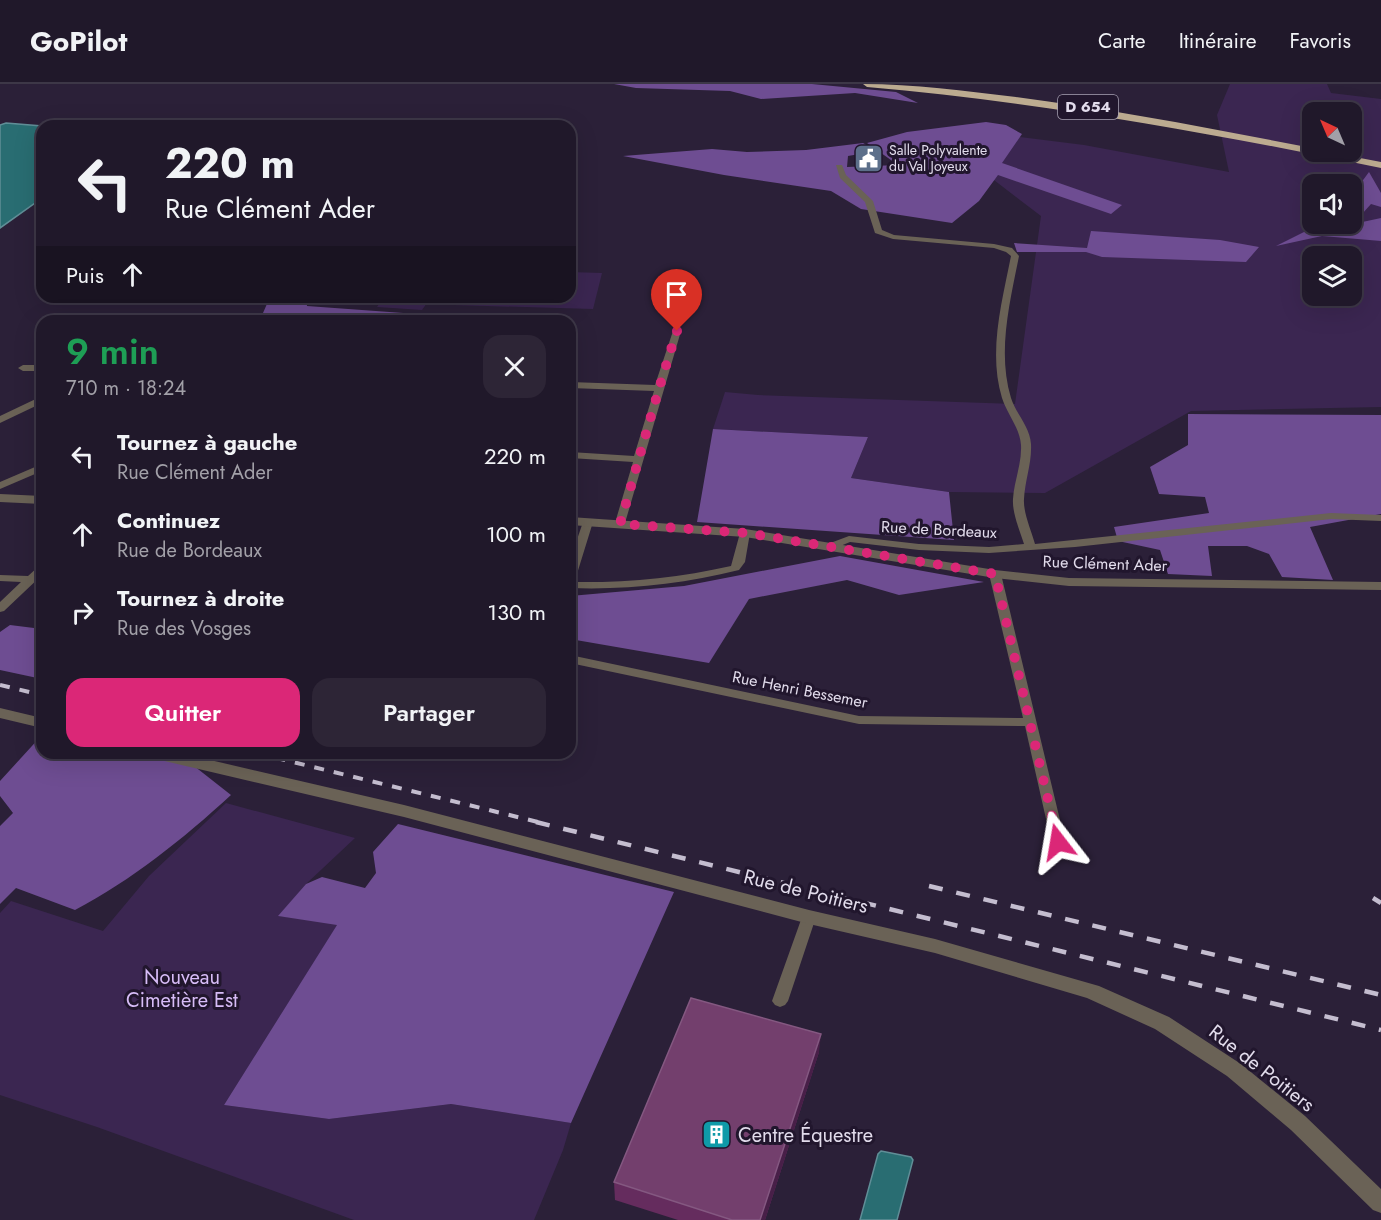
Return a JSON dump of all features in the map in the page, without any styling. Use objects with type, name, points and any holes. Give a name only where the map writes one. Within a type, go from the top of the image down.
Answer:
[{"type":"highway","name":"D 654","points":[[867,84],[1042,103],[1302,147]]},
{"type":"highway","name":"D 654","points":[[902,84],[1106,109],[1302,147]]},
{"type":"highway","points":[[1362,158],[1381,163]]},
{"type":"highway","points":[[1362,160],[1381,163]]},
{"type":"street","points":[[839,167],[843,176],[869,201],[875,226],[882,235],[994,246],[1009,250],[1016,256],[1002,322],[1001,364],[1006,397],[1014,417],[1023,430],[1026,442],[1026,461],[1018,501],[1030,547]]},
{"type":"street","points":[[620,524],[658,388],[677,331]]},
{"type":"street","points":[[23,368],[36,368]]},
{"type":"street","points":[[576,385],[658,388]]},
{"type":"street","points":[[0,420],[36,402]]},
{"type":"street","points":[[576,455],[640,459]]},
{"type":"street","points":[[0,486],[36,470]]},
{"type":"street","points":[[0,498],[36,500]]},
{"type":"street","name":"Rue de Bordeaux","points":[[576,521],[746,533],[829,548],[849,539],[956,550],[989,550],[1075,544],[1331,516],[1381,518]]},
{"type":"street","points":[[576,559],[588,522]]},
{"type":"street","points":[[576,585],[682,579],[735,568],[739,562],[746,533]]},
{"type":"street","name":"Rue Clément Ader","points":[[829,548],[995,574],[1069,582],[1381,586]]},
{"type":"street","points":[[0,608],[36,574]]},
{"type":"street","points":[[995,574],[1058,842]]},
{"type":"street","points":[[0,578],[30,579]]},
{"type":"street","name":"Rue Henri Bessemer","points":[[576,660],[859,720],[1028,722]]},
{"type":"street","points":[[0,713],[36,722]]},
{"type":"street","name":"Rue de Poitiers","points":[[182,759],[404,811],[934,946],[1092,992],[1162,1023],[1243,1077],[1298,1123],[1381,1203]]},
{"type":"street","points":[[780,1001],[809,916]]},
{"type":"green space","points":[[1230,84],[1327,84],[1331,93],[1381,99],[1381,407],[1191,411],[1045,493],[949,492],[851,478],[868,437],[713,429],[725,392],[1015,404],[1041,216],[990,177],[1004,135],[1084,145],[1229,172],[1217,115]]},
{"type":"green space","points":[[576,272],[602,273],[593,309],[453,305],[454,303],[576,303]]},
{"type":"green space","points":[[380,303],[427,303],[422,310],[377,307]]},
{"type":"green space","name":"Nouveau Cimetière Est","points":[[226,803],[355,838],[306,884],[279,916],[338,924],[224,1105],[329,1119],[451,1104],[571,1123],[563,1150],[534,1220],[354,1220],[97,1127],[0,1095],[0,913],[11,901],[103,931],[149,876]]},
{"type":"shaded area","points":[[614,84],[812,84],[896,92],[918,103],[855,93],[761,99],[730,91],[636,88]]},
{"type":"shaded area","points":[[986,122],[1006,125],[1022,134],[1002,163],[1122,205],[1111,214],[998,175],[979,201],[952,223],[861,209],[831,191],[724,175],[623,156],[712,149],[747,152],[806,150],[863,143],[877,151],[848,156],[847,167],[898,165],[867,143],[907,132]]},
{"type":"shaded area","points":[[6,123],[36,126],[36,202],[0,228],[0,125]]},
{"type":"shaded area","points":[[1369,172],[1381,193],[1381,207],[1371,204],[1362,214],[1362,181]]},
{"type":"shaded area","points":[[1381,218],[1381,241],[1322,236],[1276,246],[1302,233],[1362,234],[1362,222]]},
{"type":"shaded area","points":[[1091,231],[1220,240],[1259,247],[1246,262],[1102,257],[1086,252],[1017,252],[1014,243],[1087,248]]},
{"type":"shaded area","points":[[267,303],[307,303],[307,306],[417,314],[264,315]]},
{"type":"shaded area","points":[[1188,414],[1381,415],[1381,514],[1310,527],[1333,580],[1282,577],[1269,554],[1247,546],[1208,546],[1212,576],[1168,574],[1160,550],[1118,541],[1114,527],[1209,513],[1205,497],[1159,494],[1150,467],[1188,445]]},
{"type":"shaded area","points":[[713,429],[868,437],[851,478],[949,492],[954,540],[697,522]]},
{"type":"shaded area","points":[[840,556],[984,582],[899,595],[847,580],[749,599],[709,663],[576,640],[576,595],[684,586]]},
{"type":"shaded area","points":[[10,625],[36,628],[36,678],[0,670],[0,632]]},
{"type":"shaded area","points":[[36,742],[36,759],[176,759],[189,762],[231,795],[156,858],[117,886],[75,910],[16,888],[0,904],[0,826],[13,813],[0,796],[0,781]]},
{"type":"shaded area","points":[[398,824],[674,892],[571,1123],[451,1104],[329,1119],[224,1105],[337,925],[278,916],[306,884],[322,877],[365,888],[376,873],[373,852]]},
{"type":"shaded area","points":[[881,1151],[911,1157],[913,1160],[897,1220],[860,1220],[878,1154]]},
{"type":"building","name":"Centre Équestre","points":[[691,998],[821,1034],[760,1220],[732,1220],[614,1182]]},
{"type":"railway","points":[[0,685],[36,694]]},
{"type":"railway","points":[[281,759],[542,823]]},
{"type":"railway","points":[[536,822],[1381,1030]]},
{"type":"railway","points":[[929,886],[1381,995]]},
{"type":"railway","points":[[1373,898],[1381,903]]},
{"type":"place","name":"Salle Polyvalente du Val Joyeux","points":[[868,158]]},
{"type":"place","name":"Centre Équestre","points":[[717,1135]]},
{"type":"route","points":[[677,331],[658,388],[642,454],[620,524],[746,533],[995,574],[1058,842]]}]
